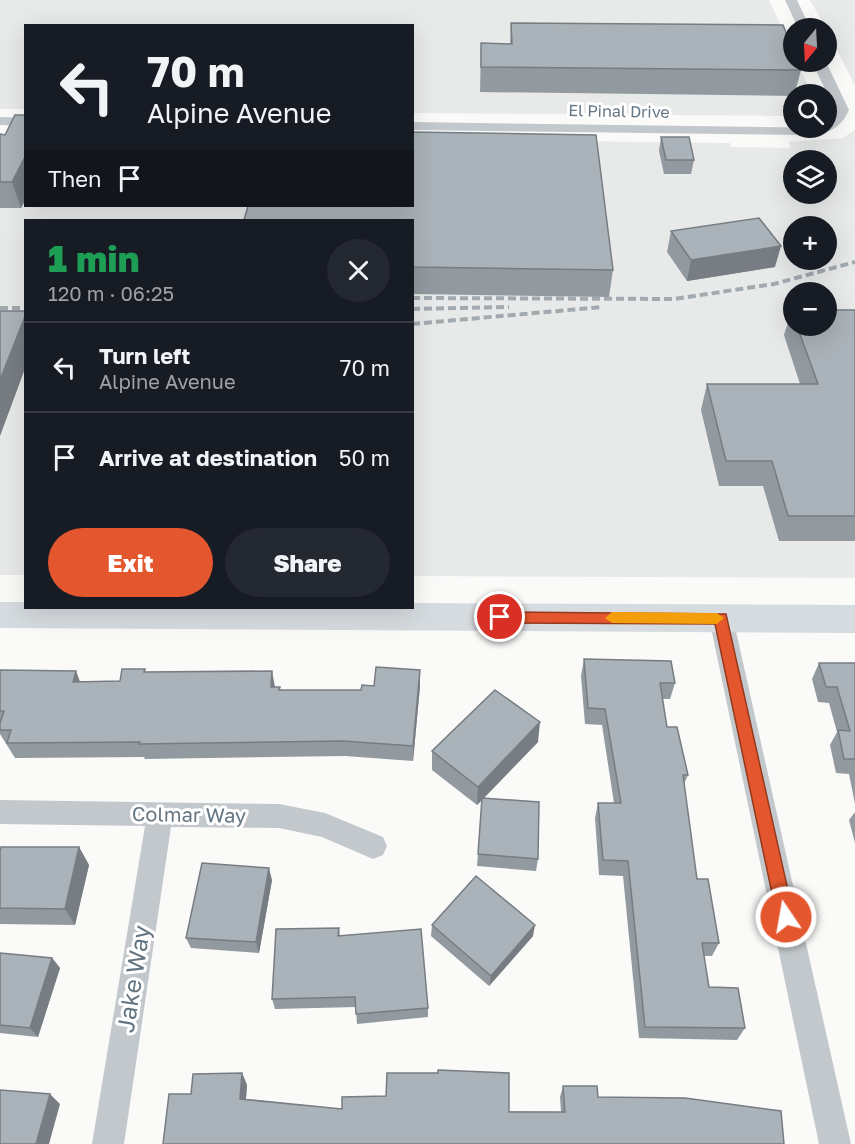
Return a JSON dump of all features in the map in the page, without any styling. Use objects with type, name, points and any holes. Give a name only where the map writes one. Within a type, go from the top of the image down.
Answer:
[{"type":"street","points":[[791,0],[799,18]]},
{"type":"street","name":"El Pinal Drive","points":[[837,100],[842,110],[837,120]]},
{"type":"street","points":[[0,121],[24,122]]},
{"type":"street","name":"El Pinal Drive","points":[[414,126],[783,131]]},
{"type":"street","points":[[0,615],[855,619]]},
{"type":"street","points":[[721,618],[835,1144]]},
{"type":"street","name":"Colmar Way","points":[[0,812],[279,816],[325,825],[373,846]]},
{"type":"street","name":"Jake Way","points":[[108,1144],[160,814]]},
{"type":"shaded area","points":[[0,0],[769,0],[783,31],[783,72],[802,72],[807,84],[783,84],[783,116],[414,113],[414,24],[24,24],[24,109],[0,109]]},
{"type":"shaded area","points":[[810,0],[855,0],[855,86],[837,50],[837,18],[820,18]]},
{"type":"shaded area","points":[[855,130],[855,578],[414,576],[414,219],[24,219],[24,575],[0,575],[0,135],[24,136],[24,207],[414,207],[414,139],[730,143],[731,147],[790,148],[789,142],[843,138]]},
{"type":"building","points":[[511,23],[783,25],[783,70],[481,67],[481,43],[512,44]]},
{"type":"building","points":[[15,115],[24,115],[24,159],[12,182],[0,182],[0,134],[5,135]]},
{"type":"building","points":[[414,132],[596,135],[613,270],[414,267],[414,219],[244,219],[248,207],[414,207]]},
{"type":"building","points":[[661,137],[689,137],[694,160],[666,160]]},
{"type":"building","points":[[759,218],[781,246],[691,260],[671,231]]},
{"type":"building","points":[[837,310],[855,310],[855,516],[788,516],[772,461],[726,461],[707,384],[818,384],[801,336],[837,336]]},
{"type":"building","points":[[0,311],[24,311],[24,319],[0,380]]},
{"type":"building","points":[[584,659],[671,661],[675,683],[660,683],[667,727],[677,727],[688,775],[683,775],[697,879],[708,879],[719,943],[702,943],[709,987],[738,988],[745,1028],[645,1027],[628,861],[603,860],[598,803],[621,803],[605,709],[588,708]]},
{"type":"building","points":[[819,663],[855,663],[855,759],[844,759],[838,730],[850,731],[837,687],[826,687]]},
{"type":"building","points":[[376,667],[420,670],[413,746],[343,741],[7,743],[11,730],[0,730],[4,711],[0,711],[0,670],[76,671],[73,682],[120,681],[122,669],[145,669],[144,672],[272,671],[271,687],[280,687],[279,690],[361,690],[362,685],[374,686]]},
{"type":"building","points":[[495,690],[540,722],[478,787],[432,751]]},
{"type":"building","points":[[482,798],[539,802],[538,859],[478,854]]},
{"type":"building","points":[[1,847],[79,847],[65,909],[0,908]]},
{"type":"building","points":[[202,863],[269,868],[256,942],[186,938]]},
{"type":"building","points":[[476,876],[535,925],[491,976],[432,925]]},
{"type":"building","points":[[339,928],[338,936],[421,929],[428,1008],[356,1014],[355,997],[272,999],[276,929]]},
{"type":"building","points":[[0,953],[52,958],[30,1028],[0,1025]]},
{"type":"building","points":[[438,1070],[509,1073],[509,1112],[565,1112],[563,1086],[597,1086],[598,1097],[685,1098],[781,1111],[784,1144],[163,1144],[169,1094],[191,1094],[193,1074],[242,1073],[240,1099],[342,1109],[342,1097],[386,1096],[387,1073],[438,1073]]},
{"type":"building","points":[[0,1090],[50,1094],[36,1144],[0,1144]]},
{"type":"railway","points":[[414,298],[674,299],[774,284],[855,262]]},
{"type":"railway","points":[[414,309],[509,307]]},
{"type":"railway","points":[[414,324],[602,307]]},
{"type":"railway","points":[[0,308],[24,308]]},
{"type":"slow traffic","points":[[612,618],[717,618]]},
{"type":"route","points":[[500,617],[721,618],[786,917]]}]
